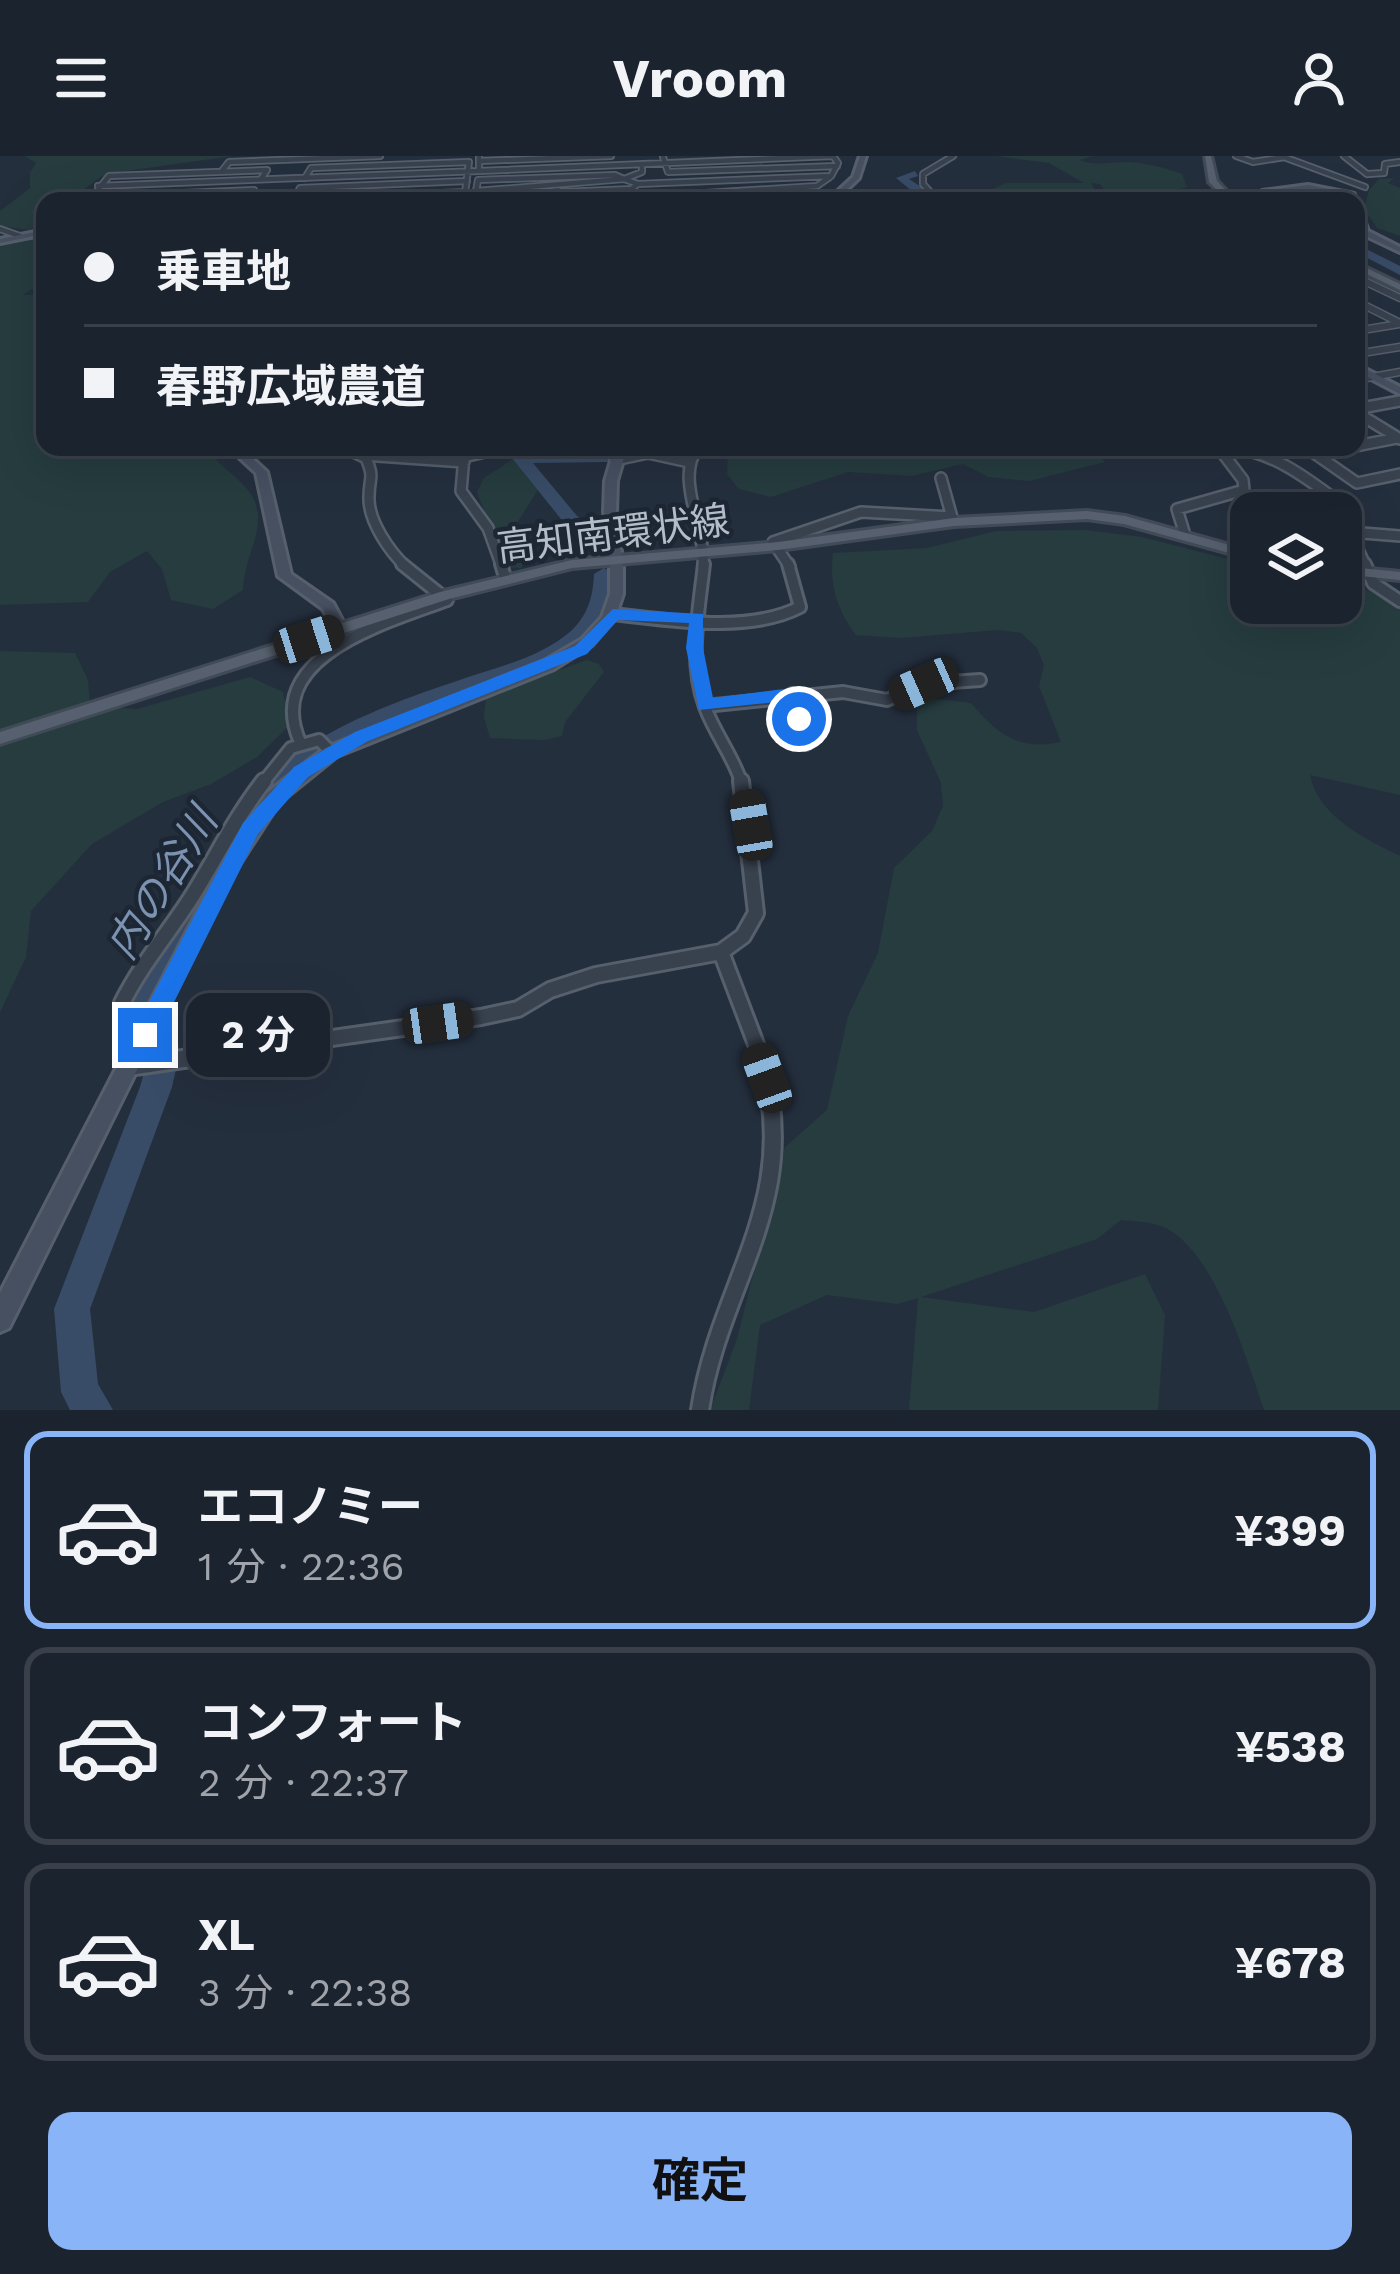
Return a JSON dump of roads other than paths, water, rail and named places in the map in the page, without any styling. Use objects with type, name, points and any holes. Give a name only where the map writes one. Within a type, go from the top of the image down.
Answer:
[{"type":"main road","points":[[1204,156],[1206,182],[1217,192]]},
{"type":"main road","points":[[1365,277],[1400,295]]},
{"type":"main road","name":"高知南環状線","points":[[0,738],[505,577],[778,546],[953,519],[1087,515],[1230,549]]},
{"type":"main road","points":[[1362,572],[1400,576]]},
{"type":"street","points":[[222,171],[230,162],[380,156]]},
{"type":"street","points":[[479,171],[479,159],[611,156]]},
{"type":"street","points":[[98,186],[479,171],[623,160],[833,156],[837,166]]},
{"type":"street","points":[[841,192],[856,178],[863,156]]},
{"type":"street","points":[[930,192],[923,184],[923,173],[953,156]]},
{"type":"street","points":[[1236,156],[1252,162],[1284,157],[1365,187]]},
{"type":"street","points":[[1344,156],[1373,179],[1360,192]]},
{"type":"street","points":[[1387,156],[1400,161]]},
{"type":"street","points":[[277,192],[298,158]]},
{"type":"street","points":[[663,159],[668,172],[837,166]]},
{"type":"street","points":[[641,160],[641,172],[625,179],[476,191],[478,180],[615,175],[625,179],[638,184],[831,176]]},
{"type":"street","points":[[1368,174],[1384,173],[1385,164],[1400,161]]},
{"type":"street","points":[[704,181],[709,192],[817,186],[837,166]]},
{"type":"street","points":[[94,192],[110,176],[267,170],[261,179]]},
{"type":"street","points":[[447,192],[466,191],[468,171]]},
{"type":"street","points":[[298,192],[300,188],[466,181]]},
{"type":"street","points":[[601,192],[638,184]]},
{"type":"street","points":[[545,188],[554,192]]},
{"type":"street","points":[[541,192],[545,188]]},
{"type":"street","points":[[1264,192],[1282,188],[1303,192]]},
{"type":"street","points":[[218,192],[253,192]]},
{"type":"street","points":[[0,229],[20,236]]},
{"type":"street","points":[[1365,232],[1400,250]]},
{"type":"street","points":[[0,241],[36,233]]},
{"type":"street","points":[[1373,307],[1400,295]]},
{"type":"street","points":[[1365,305],[1400,321]]},
{"type":"street","points":[[1365,329],[1400,321]]},
{"type":"street","points":[[1365,353],[1400,347]]},
{"type":"street","points":[[1365,372],[1400,391]]},
{"type":"street","points":[[1365,379],[1400,373]]},
{"type":"street","points":[[1365,409],[1400,401]]},
{"type":"street","points":[[1365,417],[1399,438]]},
{"type":"street","points":[[1365,444],[1399,438]]},
{"type":"street","points":[[243,456],[261,472],[286,576],[328,606],[340,629]]},
{"type":"street","points":[[299,742],[290,714],[296,684],[335,646],[447,600],[400,563],[385,543],[368,499],[374,477],[363,456]]},
{"type":"street","points":[[380,456],[406,459],[418,466],[464,462]]},
{"type":"street","points":[[468,456],[464,457],[461,491],[488,528],[505,577]]},
{"type":"street","points":[[0,1319],[138,1066],[145,1035],[250,829],[273,798],[326,747],[581,650],[603,631],[618,596],[609,511],[618,456]]},
{"type":"street","points":[[666,456],[689,460]]},
{"type":"street","points":[[138,1066],[481,1017],[518,1009],[550,990],[596,975],[721,952],[743,936],[756,913],[746,796],[734,755],[705,706],[695,648],[705,553],[689,460],[692,456]]},
{"type":"street","points":[[1185,535],[1177,509],[1244,490],[1244,480],[1225,456]]},
{"type":"street","points":[[1274,456],[1300,467],[1328,492]]},
{"type":"street","points":[[1318,456],[1357,483],[1400,474]]},
{"type":"street","points":[[940,478],[953,519]]},
{"type":"street","points":[[1362,533],[1400,536]]},
{"type":"street","points":[[613,614],[758,619],[798,612],[790,567],[778,546]]},
{"type":"street","points":[[1362,559],[1372,583],[1400,601]]},
{"type":"street","points":[[705,706],[792,694],[865,694],[887,700],[924,684],[980,680]]},
{"type":"street","points":[[792,694],[806,744]]},
{"type":"street","points":[[299,742],[326,747]]},
{"type":"street","points":[[145,1035],[134,1030],[122,1003],[142,962],[176,921],[242,810],[299,742]]},
{"type":"street","points":[[700,1410],[704,1383],[765,1207],[773,1138],[767,1078],[721,952]]},
{"type":"waterway","name":"内の谷川","points":[[915,174],[901,178],[918,188],[916,192]]},
{"type":"waterway","points":[[1365,252],[1400,271]]},
{"type":"waterway","name":"内の谷川","points":[[598,538],[571,520],[520,458],[608,457]]},
{"type":"waterway","name":"内の谷川","points":[[94,1410],[80,1392],[72,1309],[164,1055],[162,1030],[138,1007],[140,994],[153,967],[198,905],[235,831],[263,795],[333,741],[416,703],[545,658],[569,643],[595,615],[604,574]]}]
